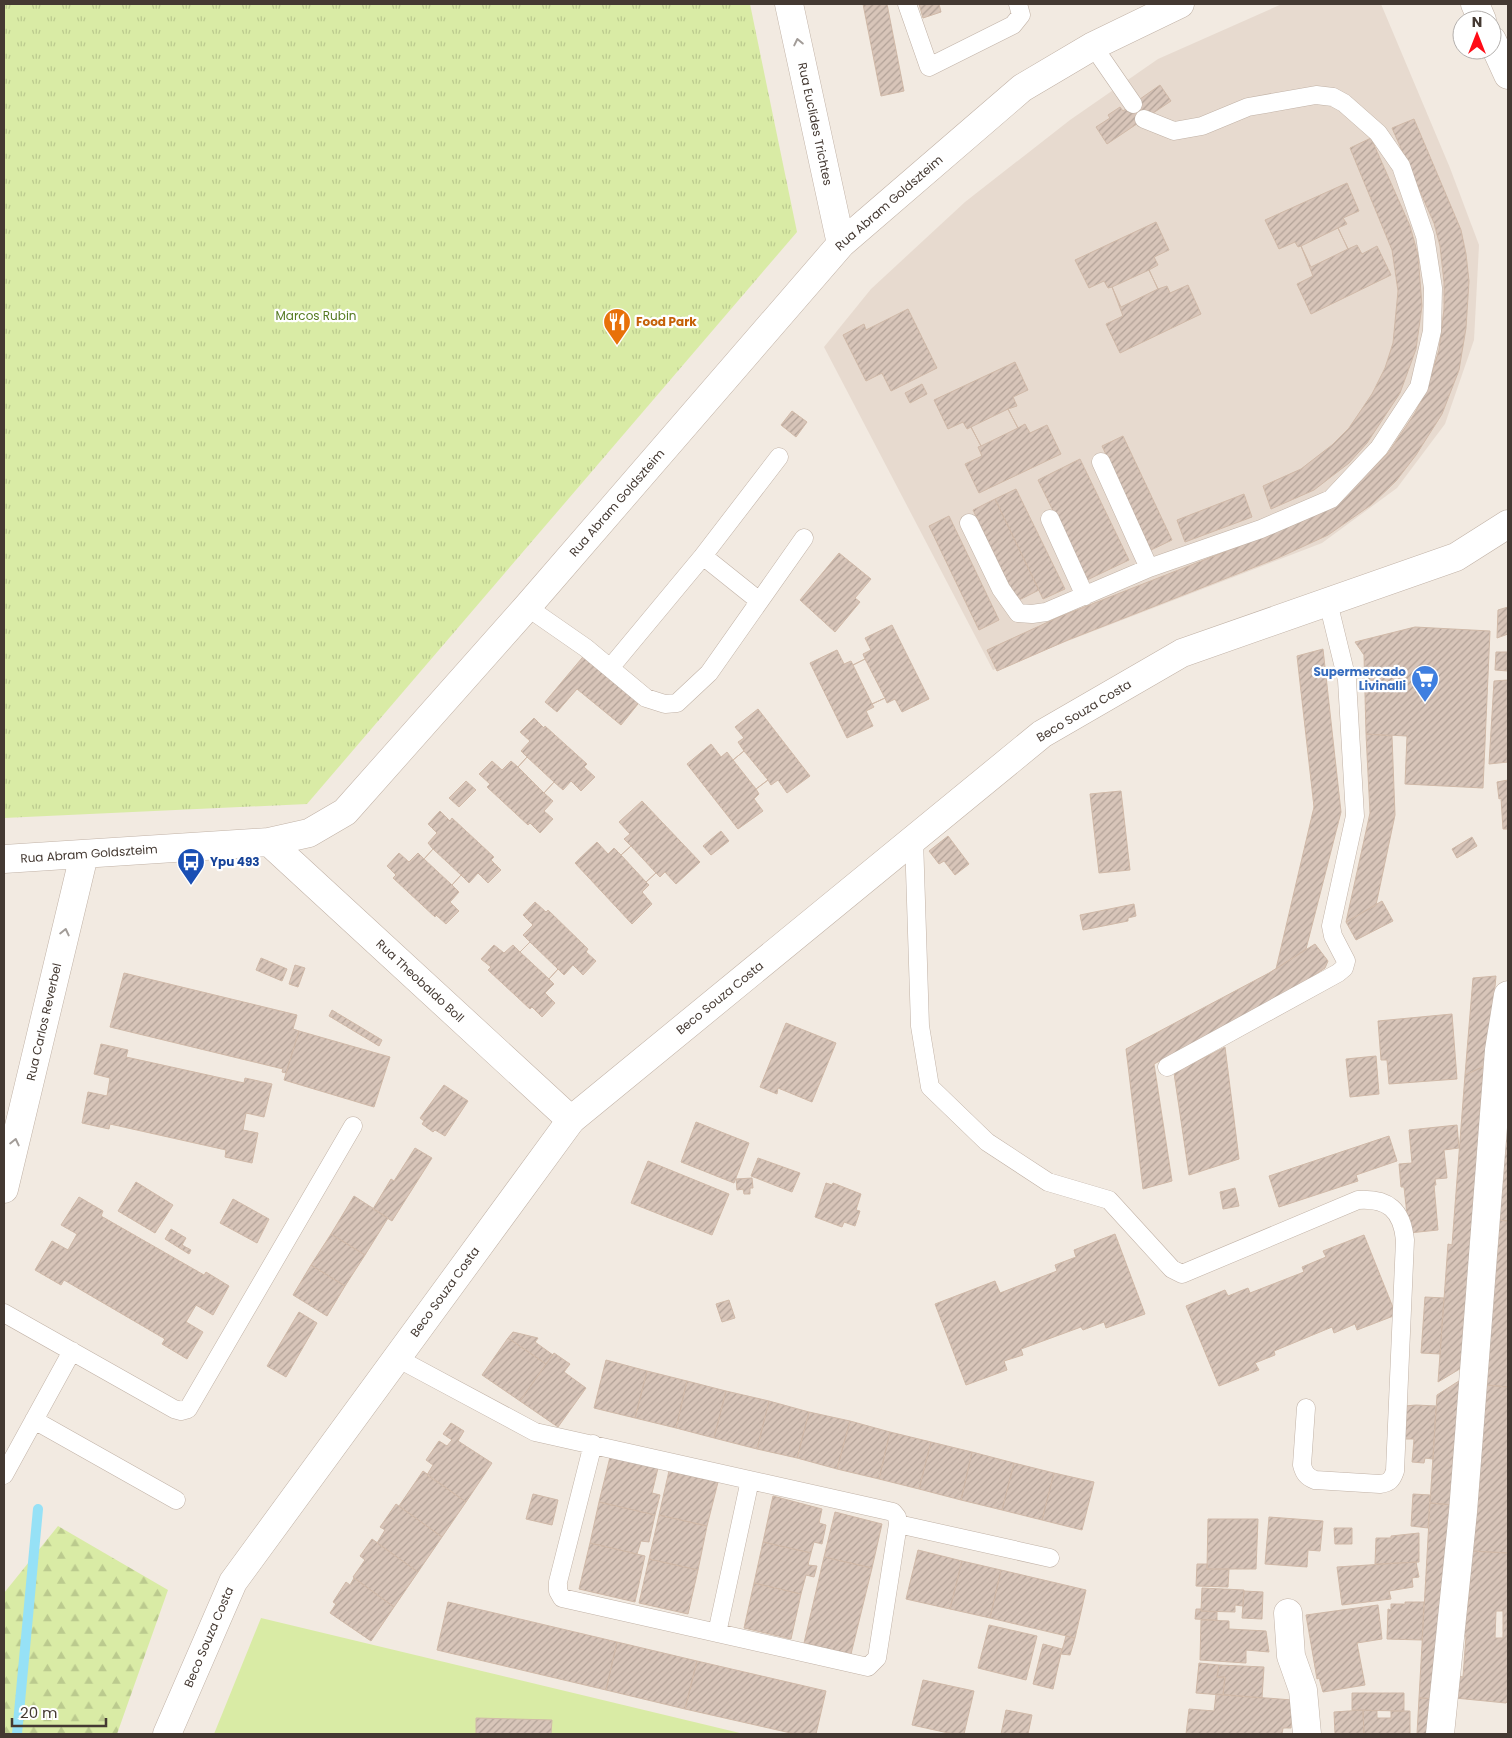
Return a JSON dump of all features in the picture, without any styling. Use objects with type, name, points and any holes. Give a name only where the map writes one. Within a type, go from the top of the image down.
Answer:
[{"type":"street","name":"Rua Euclides Trichtes","points":[[789,4],[840,244]]},
{"type":"street","name":"Rua Abram Goldszteim","points":[[4,859],[269,842],[309,832],[344,812],[527,607],[840,244],[1022,88],[1093,46],[1180,4]]},
{"type":"street","points":[[1501,60],[1508,75]]},
{"type":"street","name":"Beco Souza Costa","points":[[167,1734],[232,1582],[571,1120],[1042,734],[1182,653],[1456,557],[1508,524]]},
{"type":"street","name":"Rua Theobaldo Boll","points":[[269,842],[571,1120]]},
{"type":"street","name":"Rua Carlos Reverbel","points":[[4,1189],[84,855]]},
{"type":"street","points":[[1440,1734],[1463,1512],[1499,1050],[1508,996]]},
{"type":"street","points":[[1288,1613],[1291,1656],[1303,1690],[1307,1734]]},
{"type":"lane","points":[[907,4],[928,67],[1013,25],[1020,15],[1018,4]]},
{"type":"lane","points":[[1093,46],[1132,104]]},
{"type":"lane","points":[[969,524],[1001,589],[1018,613],[1046,612],[1149,568],[1261,529],[1331,499],[1379,448],[1419,387],[1432,331],[1433,288],[1425,236],[1400,166],[1378,133],[1344,103],[1333,97],[1316,95],[1248,106],[1202,126],[1174,131],[1144,119]]},
{"type":"lane","points":[[610,668],[703,556],[779,457]]},
{"type":"lane","points":[[1101,462],[1149,568]]},
{"type":"lane","points":[[1050,519],[1085,596]]},
{"type":"lane","points":[[527,607],[586,648],[646,698],[665,704],[677,703],[709,673],[758,600],[804,538]]},
{"type":"lane","points":[[703,556],[758,600]]},
{"type":"lane","points":[[1168,1067],[1344,968],[1346,961],[1333,936],[1331,926],[1355,816],[1347,680],[1328,602]]},
{"type":"lane","points":[[914,839],[920,1026],[930,1087],[987,1142],[1048,1182],[1109,1200],[1172,1269],[1182,1274],[1358,1200],[1372,1199],[1385,1203],[1397,1212],[1403,1225],[1405,1240],[1395,1472],[1393,1478],[1387,1483],[1380,1484],[1315,1480],[1308,1477],[1302,1465],[1306,1408]]},
{"type":"lane","points":[[4,1312],[174,1409],[181,1411],[188,1409],[353,1126]]},
{"type":"lane","points":[[4,1475],[72,1351]]},
{"type":"lane","points":[[397,1358],[534,1432],[592,1444],[893,1512],[897,1517],[898,1524],[877,1658],[874,1664],[868,1667],[562,1598],[558,1591],[558,1582],[592,1444]]},
{"type":"lane","points":[[34,1420],[176,1500]]},
{"type":"lane","points":[[717,1633],[750,1480]]},
{"type":"lane","points":[[898,1524],[1050,1558]]},
{"type":"shaded area","points":[[1282,4],[1381,4],[1450,168],[1479,245],[1474,340],[1445,424],[1397,488],[1322,543],[993,670],[824,347],[871,289],[965,202],[1070,120],[1158,59]]},
{"type":"green space","name":"Marcos Rubin","points":[[4,4],[750,4],[797,232],[307,804],[4,818]]},
{"type":"green space","points":[[58,1526],[168,1590],[117,1734],[4,1734],[4,1593]]},
{"type":"green space","points":[[261,1618],[744,1734],[214,1734]]},
{"type":"building","points":[[863,4],[887,4],[904,91],[881,96]]},
{"type":"building","points":[[919,4],[939,4],[941,12],[923,18]]},
{"type":"building","points":[[1160,85],[1171,101],[1107,144],[1096,127],[1110,118],[1108,115],[1120,107],[1123,111]]},
{"type":"building","points":[[1414,119],[1461,230],[1469,281],[1466,328],[1459,370],[1442,414],[1416,455],[1396,481],[1371,505],[1328,535],[1278,558],[1068,640],[997,671],[987,650],[1059,617],[1303,521],[1344,496],[1388,453],[1415,413],[1427,389],[1439,350],[1444,309],[1444,282],[1440,246],[1434,223],[1392,128]]},
{"type":"building","points":[[1371,138],[1410,226],[1418,255],[1422,306],[1416,349],[1400,393],[1367,443],[1349,463],[1314,490],[1271,509],[1263,486],[1301,469],[1332,445],[1349,428],[1372,394],[1385,368],[1393,343],[1398,291],[1392,250],[1350,148]]},
{"type":"building","points":[[1347,183],[1359,211],[1343,218],[1347,224],[1338,228],[1348,249],[1357,245],[1362,254],[1377,246],[1391,275],[1311,314],[1297,284],[1313,276],[1301,246],[1298,247],[1295,242],[1279,249],[1265,220]]},
{"type":"building","points":[[1156,222],[1169,250],[1154,257],[1158,265],[1149,270],[1158,289],[1167,286],[1170,293],[1188,285],[1201,314],[1120,353],[1106,324],[1123,316],[1112,287],[1108,288],[1104,281],[1089,288],[1075,260]]},
{"type":"building","points":[[1338,228],[1348,249],[1311,267],[1301,246]]},
{"type":"building","points":[[1149,270],[1158,289],[1121,307],[1112,287]]},
{"type":"building","points":[[908,309],[937,368],[891,391],[882,373],[866,381],[843,335],[864,324],[866,330]]},
{"type":"building","points":[[1015,362],[1028,390],[1013,397],[1017,406],[1008,409],[1018,428],[1025,424],[1030,433],[1047,425],[1061,454],[979,493],[965,464],[982,456],[978,447],[981,446],[971,427],[967,429],[963,422],[948,429],[934,400]]},
{"type":"building","points":[[922,384],[927,394],[910,403],[905,393]]},
{"type":"building","points":[[1008,409],[1018,428],[981,446],[971,427]]},
{"type":"building","points":[[792,411],[807,422],[796,437],[781,425]]},
{"type":"building","points":[[1123,436],[1172,540],[1151,550],[1102,446]]},
{"type":"building","points":[[1080,459],[1129,560],[1087,580],[1038,480]]},
{"type":"building","points":[[1016,489],[1065,589],[1043,599],[995,499]]},
{"type":"building","points":[[1244,494],[1252,517],[1185,542],[1177,520]]},
{"type":"building","points":[[995,499],[1039,590],[1017,601],[973,510]]},
{"type":"building","points":[[949,516],[999,620],[979,630],[929,526]]},
{"type":"building","points":[[839,553],[871,579],[855,598],[860,602],[835,632],[800,600]]},
{"type":"building","points":[[1508,607],[1508,634],[1497,638],[1498,610]]},
{"type":"building","points":[[892,625],[929,699],[902,712],[895,699],[887,703],[885,698],[872,704],[874,707],[866,711],[873,726],[847,738],[810,663],[837,650],[844,664],[851,661],[853,665],[865,659],[863,654],[871,650],[865,638]]},
{"type":"building","points":[[1415,627],[1490,631],[1483,788],[1405,784],[1407,736],[1366,734],[1364,655],[1355,642]]},
{"type":"building","points":[[1323,649],[1341,812],[1306,949],[1276,969],[1314,807],[1297,656]]},
{"type":"building","points":[[587,652],[642,699],[621,725],[577,689],[557,712],[545,702]]},
{"type":"building","points":[[1496,652],[1508,652],[1508,671],[1495,670]]},
{"type":"building","points":[[865,659],[885,698],[872,704],[853,665]]},
{"type":"building","points":[[1508,680],[1508,762],[1489,764],[1494,681]]},
{"type":"building","points":[[758,709],[810,776],[787,793],[778,780],[771,785],[768,780],[756,789],[759,794],[754,799],[763,811],[738,829],[687,764],[711,744],[721,757],[727,752],[733,760],[744,751],[738,742],[744,738],[735,727]]},
{"type":"building","points":[[534,718],[587,764],[584,767],[595,777],[581,791],[571,781],[563,790],[554,782],[544,793],[553,801],[544,811],[553,819],[540,833],[530,823],[528,825],[487,787],[490,784],[479,774],[492,761],[502,770],[511,761],[518,767],[527,757],[521,751],[530,741],[520,732]]},
{"type":"building","points":[[1366,734],[1392,736],[1395,815],[1376,905],[1346,922],[1370,813]]},
{"type":"building","points":[[744,751],[768,780],[756,789],[733,760]]},
{"type":"building","points":[[527,757],[554,782],[544,793],[518,767]]},
{"type":"building","points":[[1508,780],[1508,829],[1503,829],[1501,798],[1499,799],[1497,782]]},
{"type":"building","points":[[466,781],[476,790],[459,807],[449,798]]},
{"type":"building","points":[[1121,791],[1130,870],[1099,873],[1090,794]]},
{"type":"building","points":[[642,801],[700,862],[676,884],[665,872],[660,877],[656,873],[646,882],[649,885],[642,892],[652,904],[632,924],[575,863],[597,842],[608,854],[614,848],[621,855],[631,846],[624,839],[630,834],[619,822]]},
{"type":"building","points":[[440,811],[450,821],[452,818],[494,857],[491,860],[501,870],[488,883],[478,873],[469,883],[461,875],[452,885],[459,892],[450,902],[459,911],[446,924],[436,915],[435,917],[393,878],[396,875],[387,866],[399,853],[409,862],[418,853],[424,859],[433,849],[428,843],[437,833],[428,824]]},
{"type":"building","points":[[721,831],[729,841],[711,855],[703,846]]},
{"type":"building","points":[[948,836],[969,864],[955,875],[944,861],[939,864],[929,851]]},
{"type":"building","points":[[1472,837],[1477,846],[1457,858],[1452,849]]},
{"type":"building","points":[[631,846],[656,873],[646,882],[621,855]]},
{"type":"building","points":[[433,849],[461,875],[452,885],[424,859]]},
{"type":"building","points":[[1382,901],[1393,921],[1356,940],[1346,922]]},
{"type":"building","points":[[535,902],[546,912],[548,910],[588,949],[586,952],[596,961],[583,975],[573,965],[564,975],[558,969],[549,979],[554,984],[545,993],[555,1003],[542,1017],[532,1007],[530,1009],[488,970],[491,967],[481,959],[494,945],[504,953],[513,945],[520,952],[530,942],[523,935],[533,925],[523,915]]},
{"type":"building","points":[[1134,904],[1136,916],[1128,918],[1128,921],[1083,930],[1080,915]]},
{"type":"building","points":[[530,942],[558,969],[549,979],[520,952]]},
{"type":"building","points":[[1315,944],[1328,961],[1325,968],[1282,997],[1154,1064],[1172,1181],[1143,1189],[1126,1049],[1269,973]]},
{"type":"building","points":[[261,958],[287,969],[282,981],[256,970]]},
{"type":"building","points":[[295,965],[305,968],[298,987],[289,984]]},
{"type":"building","points":[[124,973],[297,1015],[293,1029],[299,1031],[286,1073],[282,1072],[283,1069],[110,1027]]},
{"type":"building","points":[[1496,976],[1488,1064],[1465,1075],[1473,978]]},
{"type":"building","points":[[332,1010],[382,1040],[379,1046],[329,1016]]},
{"type":"building","points":[[1452,1014],[1457,1079],[1389,1084],[1387,1060],[1381,1060],[1378,1021]]},
{"type":"building","points":[[786,1023],[836,1043],[812,1102],[778,1088],[777,1094],[760,1087]]},
{"type":"building","points":[[299,1031],[390,1057],[374,1107],[284,1080]]},
{"type":"building","points":[[101,1044],[128,1050],[126,1057],[244,1083],[245,1078],[272,1084],[264,1117],[246,1113],[243,1130],[258,1133],[252,1163],[225,1157],[226,1150],[110,1124],[109,1129],[82,1123],[88,1092],[107,1096],[110,1078],[94,1074]]},
{"type":"building","points":[[1225,1047],[1239,1159],[1189,1175],[1174,1073]]},
{"type":"building","points":[[1376,1056],[1379,1094],[1350,1097],[1346,1059]]},
{"type":"building","points":[[1483,1067],[1485,1078],[1482,1078],[1484,1099],[1481,1099],[1480,1112],[1482,1112],[1463,1367],[1438,1382],[1448,1244],[1452,1245],[1465,1075]]},
{"type":"building","points":[[444,1085],[468,1101],[445,1136],[435,1130],[433,1132],[422,1124],[424,1121],[420,1118]]},
{"type":"building","points":[[1508,1098],[1508,1221],[1498,1220]]},
{"type":"building","points":[[696,1122],[749,1143],[734,1183],[681,1162]]},
{"type":"building","points":[[1457,1125],[1459,1148],[1444,1150],[1447,1178],[1435,1179],[1438,1230],[1409,1233],[1404,1187],[1401,1187],[1399,1164],[1412,1163],[1409,1130]]},
{"type":"building","points":[[1389,1136],[1397,1161],[1356,1175],[1358,1181],[1279,1207],[1269,1176]]},
{"type":"building","points":[[415,1148],[432,1158],[392,1221],[373,1209],[391,1179],[394,1181]]},
{"type":"building","points":[[758,1158],[800,1173],[792,1192],[751,1176]]},
{"type":"building","points":[[648,1161],[729,1194],[712,1235],[631,1203]]},
{"type":"building","points":[[752,1178],[753,1188],[750,1188],[750,1194],[744,1194],[743,1189],[737,1190],[736,1179]]},
{"type":"building","points":[[136,1182],[173,1205],[155,1233],[118,1211]]},
{"type":"building","points":[[826,1183],[832,1185],[833,1183],[861,1194],[856,1210],[860,1211],[855,1226],[844,1222],[842,1227],[815,1217]]},
{"type":"building","points":[[1235,1188],[1239,1206],[1223,1209],[1220,1192]]},
{"type":"building","points":[[354,1196],[388,1218],[365,1255],[331,1234]]},
{"type":"building","points":[[79,1197],[103,1211],[101,1216],[204,1275],[206,1272],[229,1286],[213,1315],[196,1305],[186,1322],[203,1332],[187,1359],[162,1344],[165,1339],[64,1280],[61,1285],[35,1270],[52,1241],[68,1250],[77,1234],[61,1225]]},
{"type":"building","points":[[233,1199],[269,1219],[257,1243],[220,1223]]},
{"type":"building","points":[[1498,1220],[1508,1221],[1508,1387],[1486,1385]]},
{"type":"building","points":[[171,1229],[186,1238],[182,1245],[191,1250],[189,1254],[165,1239]]},
{"type":"building","points":[[331,1234],[365,1255],[345,1286],[311,1265]]},
{"type":"building","points":[[1115,1234],[1145,1314],[1106,1328],[1104,1322],[1083,1330],[1081,1327],[1021,1349],[1023,1355],[1004,1361],[1007,1370],[966,1385],[935,1304],[995,1281],[1000,1293],[1057,1271],[1055,1265],[1076,1257],[1074,1250]]},
{"type":"building","points":[[1364,1235],[1396,1315],[1357,1330],[1355,1324],[1334,1333],[1332,1327],[1274,1351],[1275,1355],[1255,1363],[1259,1370],[1219,1386],[1186,1306],[1225,1290],[1228,1296],[1248,1288],[1250,1293],[1304,1272],[1302,1267],[1326,1257],[1323,1251]]},
{"type":"building","points":[[311,1265],[345,1286],[327,1316],[293,1295]]},
{"type":"building","points":[[1425,1297],[1444,1298],[1440,1354],[1421,1353]]},
{"type":"building","points":[[729,1300],[735,1318],[722,1322],[716,1304]]},
{"type":"building","points":[[299,1312],[317,1323],[286,1377],[267,1366]]},
{"type":"building","points":[[513,1332],[538,1338],[535,1342],[553,1355],[546,1364],[508,1338]]},
{"type":"building","points":[[508,1338],[546,1364],[520,1401],[482,1375]]},
{"type":"building","points":[[554,1353],[570,1364],[564,1372],[586,1388],[558,1427],[520,1401]]},
{"type":"building","points":[[606,1360],[647,1371],[635,1418],[594,1408]]},
{"type":"building","points":[[647,1371],[687,1381],[676,1428],[635,1418]]},
{"type":"building","points":[[1462,1379],[1454,1505],[1430,1503],[1437,1395]]},
{"type":"building","points":[[687,1381],[726,1391],[714,1438],[676,1428]]},
{"type":"building","points":[[1486,1385],[1508,1387],[1508,1553],[1472,1551]]},
{"type":"building","points":[[726,1391],[769,1401],[757,1449],[714,1438]]},
{"type":"building","points":[[769,1401],[809,1412],[797,1458],[757,1449]]},
{"type":"building","points":[[1405,1406],[1436,1406],[1433,1459],[1425,1458],[1424,1463],[1412,1462],[1414,1439],[1403,1439]]},
{"type":"building","points":[[809,1412],[850,1421],[837,1469],[797,1458]]},
{"type":"building","points":[[850,1421],[890,1432],[879,1479],[837,1469]]},
{"type":"building","points":[[451,1423],[464,1431],[458,1441],[492,1463],[466,1502],[427,1475],[433,1465],[426,1460],[439,1441],[447,1446],[452,1440],[443,1434]]},
{"type":"building","points":[[890,1432],[931,1442],[919,1489],[879,1479]]},
{"type":"building","points":[[931,1442],[972,1452],[961,1500],[919,1489]]},
{"type":"building","points":[[972,1452],[1014,1463],[1002,1510],[961,1500]]},
{"type":"building","points":[[610,1457],[658,1468],[652,1493],[660,1495],[655,1515],[599,1502]]},
{"type":"building","points":[[1014,1463],[1054,1473],[1042,1520],[1002,1510]]},
{"type":"building","points":[[423,1471],[466,1502],[442,1537],[399,1506]]},
{"type":"building","points":[[669,1471],[718,1482],[707,1526],[659,1515]]},
{"type":"building","points":[[1054,1473],[1094,1482],[1082,1530],[1042,1520]]},
{"type":"building","points":[[533,1494],[558,1500],[552,1525],[526,1519]]},
{"type":"building","points":[[1413,1494],[1430,1495],[1428,1528],[1411,1526]]},
{"type":"building","points":[[773,1496],[822,1509],[819,1523],[826,1525],[822,1544],[814,1542],[811,1553],[763,1542]]},
{"type":"building","points":[[599,1502],[655,1515],[649,1542],[641,1541],[637,1554],[590,1543]]},
{"type":"building","points":[[1430,1503],[1454,1505],[1439,1699],[1419,1698]]},
{"type":"building","points":[[396,1504],[442,1537],[418,1572],[377,1543],[385,1530],[380,1527]]},
{"type":"building","points":[[835,1512],[882,1524],[872,1568],[824,1557]]},
{"type":"building","points":[[659,1515],[707,1526],[698,1570],[649,1559]]},
{"type":"building","points":[[1269,1517],[1323,1521],[1320,1551],[1308,1550],[1307,1567],[1265,1564]]},
{"type":"building","points":[[1208,1519],[1258,1519],[1256,1569],[1207,1569]]},
{"type":"building","points":[[1334,1528],[1352,1528],[1352,1544],[1335,1544]]},
{"type":"building","points":[[1419,1533],[1419,1562],[1375,1564],[1376,1538],[1391,1538],[1391,1536]]},
{"type":"building","points":[[372,1539],[418,1572],[394,1607],[353,1577],[365,1560],[360,1556]]},
{"type":"building","points":[[763,1542],[811,1553],[808,1565],[817,1566],[814,1577],[806,1575],[801,1594],[754,1583]]},
{"type":"building","points":[[590,1543],[645,1556],[635,1602],[579,1589]]},
{"type":"building","points":[[918,1550],[962,1561],[950,1609],[906,1599]]},
{"type":"building","points":[[1472,1551],[1508,1553],[1508,1700],[1506,1703],[1455,1698],[1457,1676],[1463,1677],[1466,1636],[1459,1636],[1462,1606],[1468,1606]],"holes":[[[1496,1611],[1503,1611],[1503,1638],[1495,1638]]]},
{"type":"building","points":[[824,1557],[872,1568],[851,1654],[804,1643]]},
{"type":"building","points":[[649,1559],[698,1570],[688,1614],[639,1603]]},
{"type":"building","points":[[962,1561],[1001,1570],[990,1618],[950,1609]]},
{"type":"building","points":[[1416,1562],[1419,1577],[1412,1578],[1413,1587],[1389,1591],[1391,1599],[1342,1605],[1337,1567]]},
{"type":"building","points":[[1197,1564],[1207,1564],[1207,1569],[1229,1569],[1228,1587],[1196,1586]]},
{"type":"building","points":[[1001,1570],[1086,1590],[1075,1638],[990,1618]]},
{"type":"building","points":[[354,1578],[394,1607],[371,1641],[330,1613],[336,1604],[333,1602],[346,1582],[350,1585]]},
{"type":"building","points":[[754,1583],[801,1594],[791,1639],[744,1628]]},
{"type":"building","points":[[1202,1588],[1244,1590],[1243,1606],[1235,1605],[1235,1612],[1201,1611]]},
{"type":"building","points":[[1244,1591],[1263,1592],[1262,1619],[1242,1618]]},
{"type":"building","points":[[448,1602],[617,1642],[606,1690],[437,1650]]},
{"type":"building","points":[[1405,1602],[1424,1602],[1422,1640],[1387,1639],[1388,1609],[1391,1610],[1391,1604],[1405,1604]]},
{"type":"building","points":[[1378,1605],[1382,1639],[1357,1643],[1365,1685],[1323,1692],[1319,1678],[1317,1679],[1306,1615]]},
{"type":"building","points":[[1196,1609],[1217,1612],[1217,1620],[1195,1619]]},
{"type":"building","points":[[1201,1620],[1229,1621],[1229,1629],[1266,1631],[1269,1652],[1246,1650],[1246,1663],[1200,1660]]},
{"type":"building","points":[[989,1625],[1037,1636],[1026,1680],[978,1668]]},
{"type":"building","points":[[1066,1636],[1075,1638],[1070,1655],[1061,1654]]},
{"type":"building","points":[[617,1642],[697,1661],[685,1709],[606,1690]]},
{"type":"building","points":[[1043,1644],[1062,1649],[1053,1689],[1033,1684]]},
{"type":"building","points":[[697,1661],[826,1691],[816,1734],[795,1734],[685,1709]]},
{"type":"building","points":[[1199,1663],[1219,1665],[1217,1677],[1225,1677],[1223,1695],[1196,1693]]},
{"type":"building","points":[[1219,1665],[1264,1667],[1262,1698],[1223,1695],[1225,1677],[1217,1677]]},
{"type":"building","points":[[923,1680],[974,1691],[964,1734],[953,1734],[912,1725]]},
{"type":"building","points":[[1352,1693],[1404,1693],[1404,1711],[1352,1710]]},
{"type":"building","points":[[1216,1694],[1292,1700],[1291,1728],[1283,1728],[1282,1734],[1186,1734],[1189,1709],[1214,1711]]},
{"type":"building","points":[[1419,1698],[1439,1699],[1436,1734],[1417,1734]]},
{"type":"building","points":[[1006,1710],[1032,1715],[1028,1734],[1001,1734]]},
{"type":"building","points":[[1363,1710],[1364,1734],[1335,1734],[1334,1712]]},
{"type":"building","points":[[1363,1710],[1377,1711],[1377,1718],[1391,1718],[1391,1711],[1410,1711],[1410,1734],[1364,1734]]},
{"type":"building","points":[[476,1718],[552,1720],[551,1734],[476,1734]]},
{"type":"waterway","points":[[17,1734],[38,1509]]},
{"type":"place","name":"Food Park","points":[[617,346]]},
{"type":"place","name":"Supermercado Livinalli","points":[[1425,703]]},
{"type":"place","name":"Ypu 493","points":[[191,886]]}]
